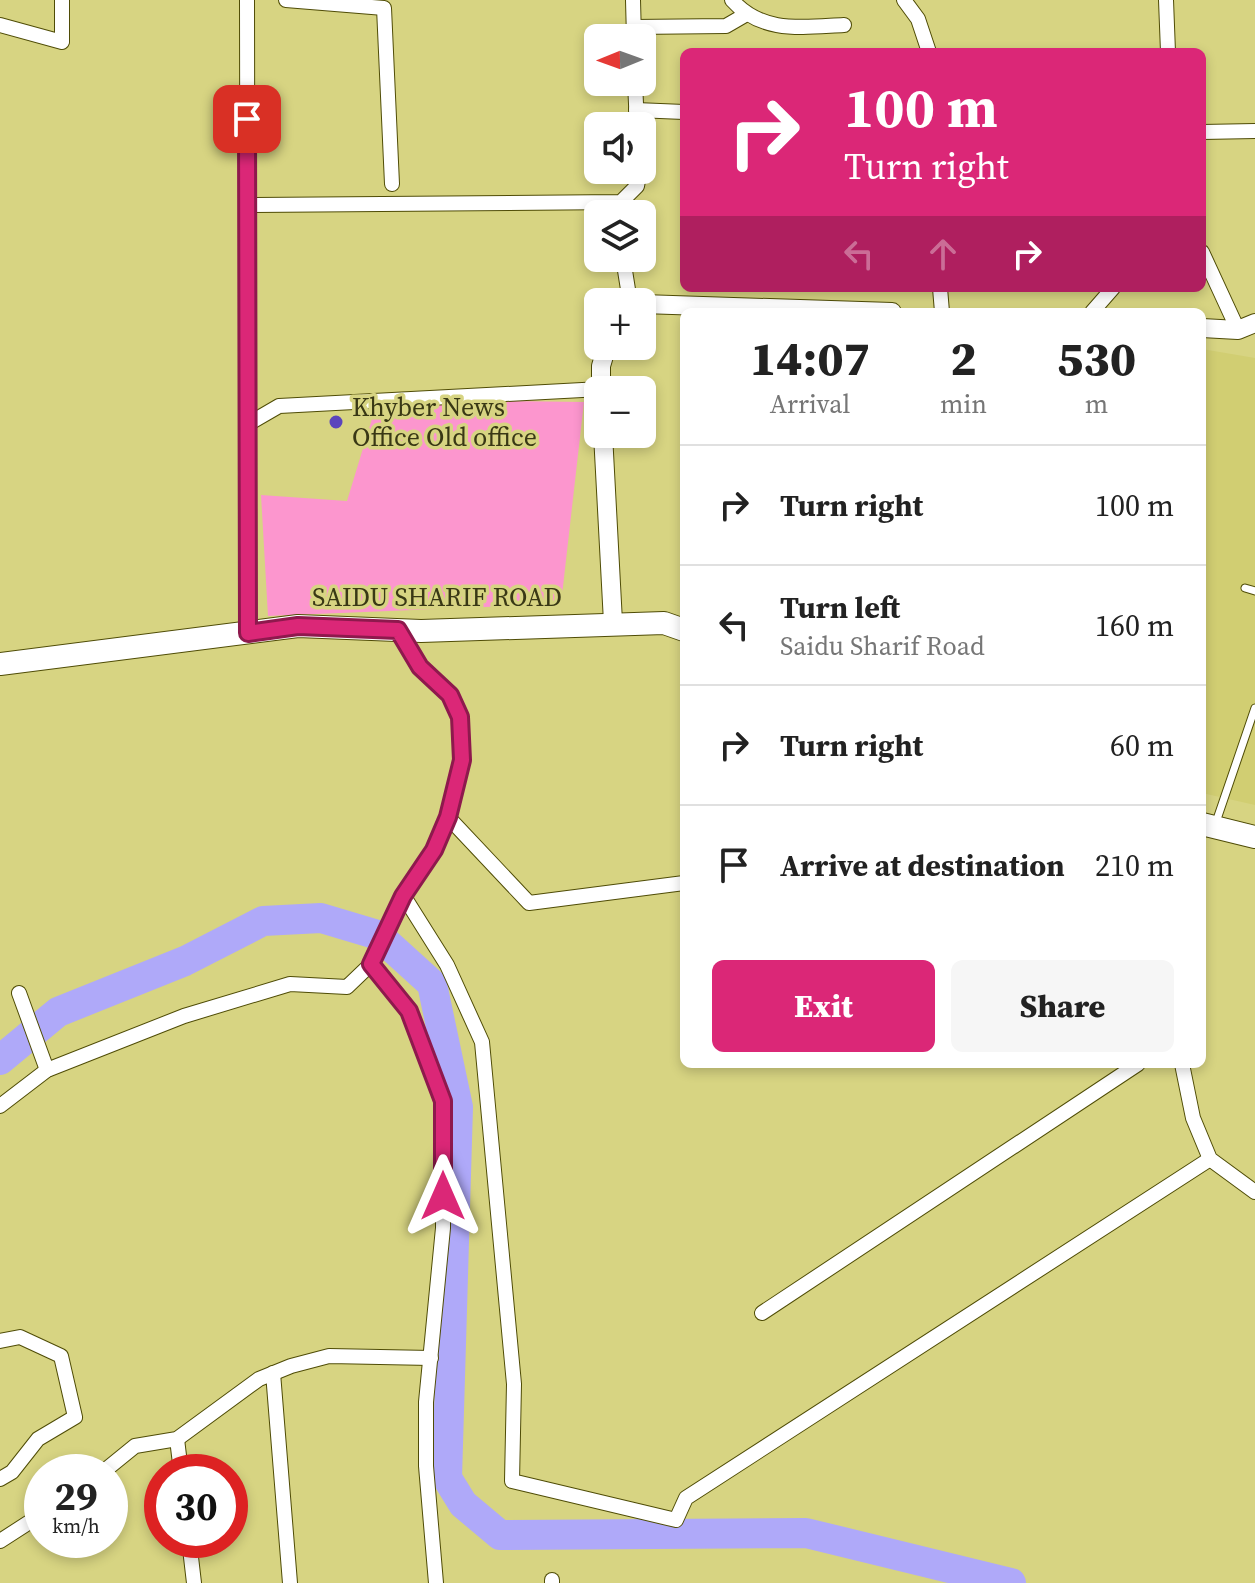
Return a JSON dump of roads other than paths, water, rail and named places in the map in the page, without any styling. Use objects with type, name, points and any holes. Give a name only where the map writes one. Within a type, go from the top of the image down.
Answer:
[{"type":"main road","name":"SAIDU SHARIF ROAD","points":[[0,664],[298,626],[398,630],[613,622],[664,623],[680,629]]},
{"type":"main road","points":[[1208,826],[1255,837]]},
{"type":"street","points":[[0,25],[62,42],[62,0]]},
{"type":"street","points":[[247,0],[248,633]]},
{"type":"street","points":[[286,0],[384,8],[392,184]]},
{"type":"street","points":[[633,0],[634,24]]},
{"type":"street","points":[[732,0],[745,15],[780,28],[844,25]]},
{"type":"street","points":[[904,0],[918,19],[928,48]]},
{"type":"street","points":[[1166,0],[1168,48]]},
{"type":"street","points":[[656,31],[726,26],[745,15]]},
{"type":"street","points":[[636,96],[636,110],[680,112]]},
{"type":"street","points":[[1206,132],[1255,131]]},
{"type":"street","points":[[247,205],[584,208]]},
{"type":"street","points":[[1206,259],[1246,326],[1206,328]]},
{"type":"street","points":[[1096,308],[1110,292]]},
{"type":"street","points":[[656,304],[767,308]]},
{"type":"street","points":[[248,424],[279,406],[584,391]]},
{"type":"street","points":[[604,448],[613,622]]},
{"type":"street","points":[[0,1106],[46,1069],[184,1016],[290,984],[347,987],[371,963],[403,895],[434,850],[448,817],[462,760],[460,717],[450,695],[420,667],[398,630]]},
{"type":"street","points":[[448,817],[529,903],[680,884]]},
{"type":"street","points":[[403,895],[447,965],[482,1042],[514,1384],[512,1481],[676,1520],[686,1498],[1210,1159]]},
{"type":"street","points":[[371,963],[409,1011],[443,1101],[443,1228],[431,1358],[426,1466],[436,1583]]},
{"type":"street","points":[[19,993],[46,1069]]},
{"type":"street","points":[[762,1313],[1132,1068]]},
{"type":"street","points":[[1183,1068],[1193,1118],[1210,1159],[1255,1192]]},
{"type":"street","points":[[0,1341],[20,1337],[61,1356],[75,1417],[38,1439],[12,1472],[0,1479]]},
{"type":"street","points":[[125,1454],[135,1446],[177,1439],[259,1379],[273,1373],[329,1356],[431,1358]]},
{"type":"street","points":[[273,1373],[290,1583]]},
{"type":"street","points":[[177,1439],[179,1454]]},
{"type":"street","points":[[0,1541],[24,1526]]},
{"type":"street","points":[[191,1558],[194,1583]]},
{"type":"lane","points":[[1245,588],[1255,591]]},
{"type":"lane","points":[[1208,826],[1255,708]]},
{"type":"waterway","points":[[0,1060],[58,1012],[185,961],[263,921],[321,918],[378,935],[432,984],[458,1107],[447,1478],[463,1504],[500,1535],[806,1533],[1011,1583]]},
{"type":"place","name":"Khyber News Office Old office","points":[[336,422]]}]
